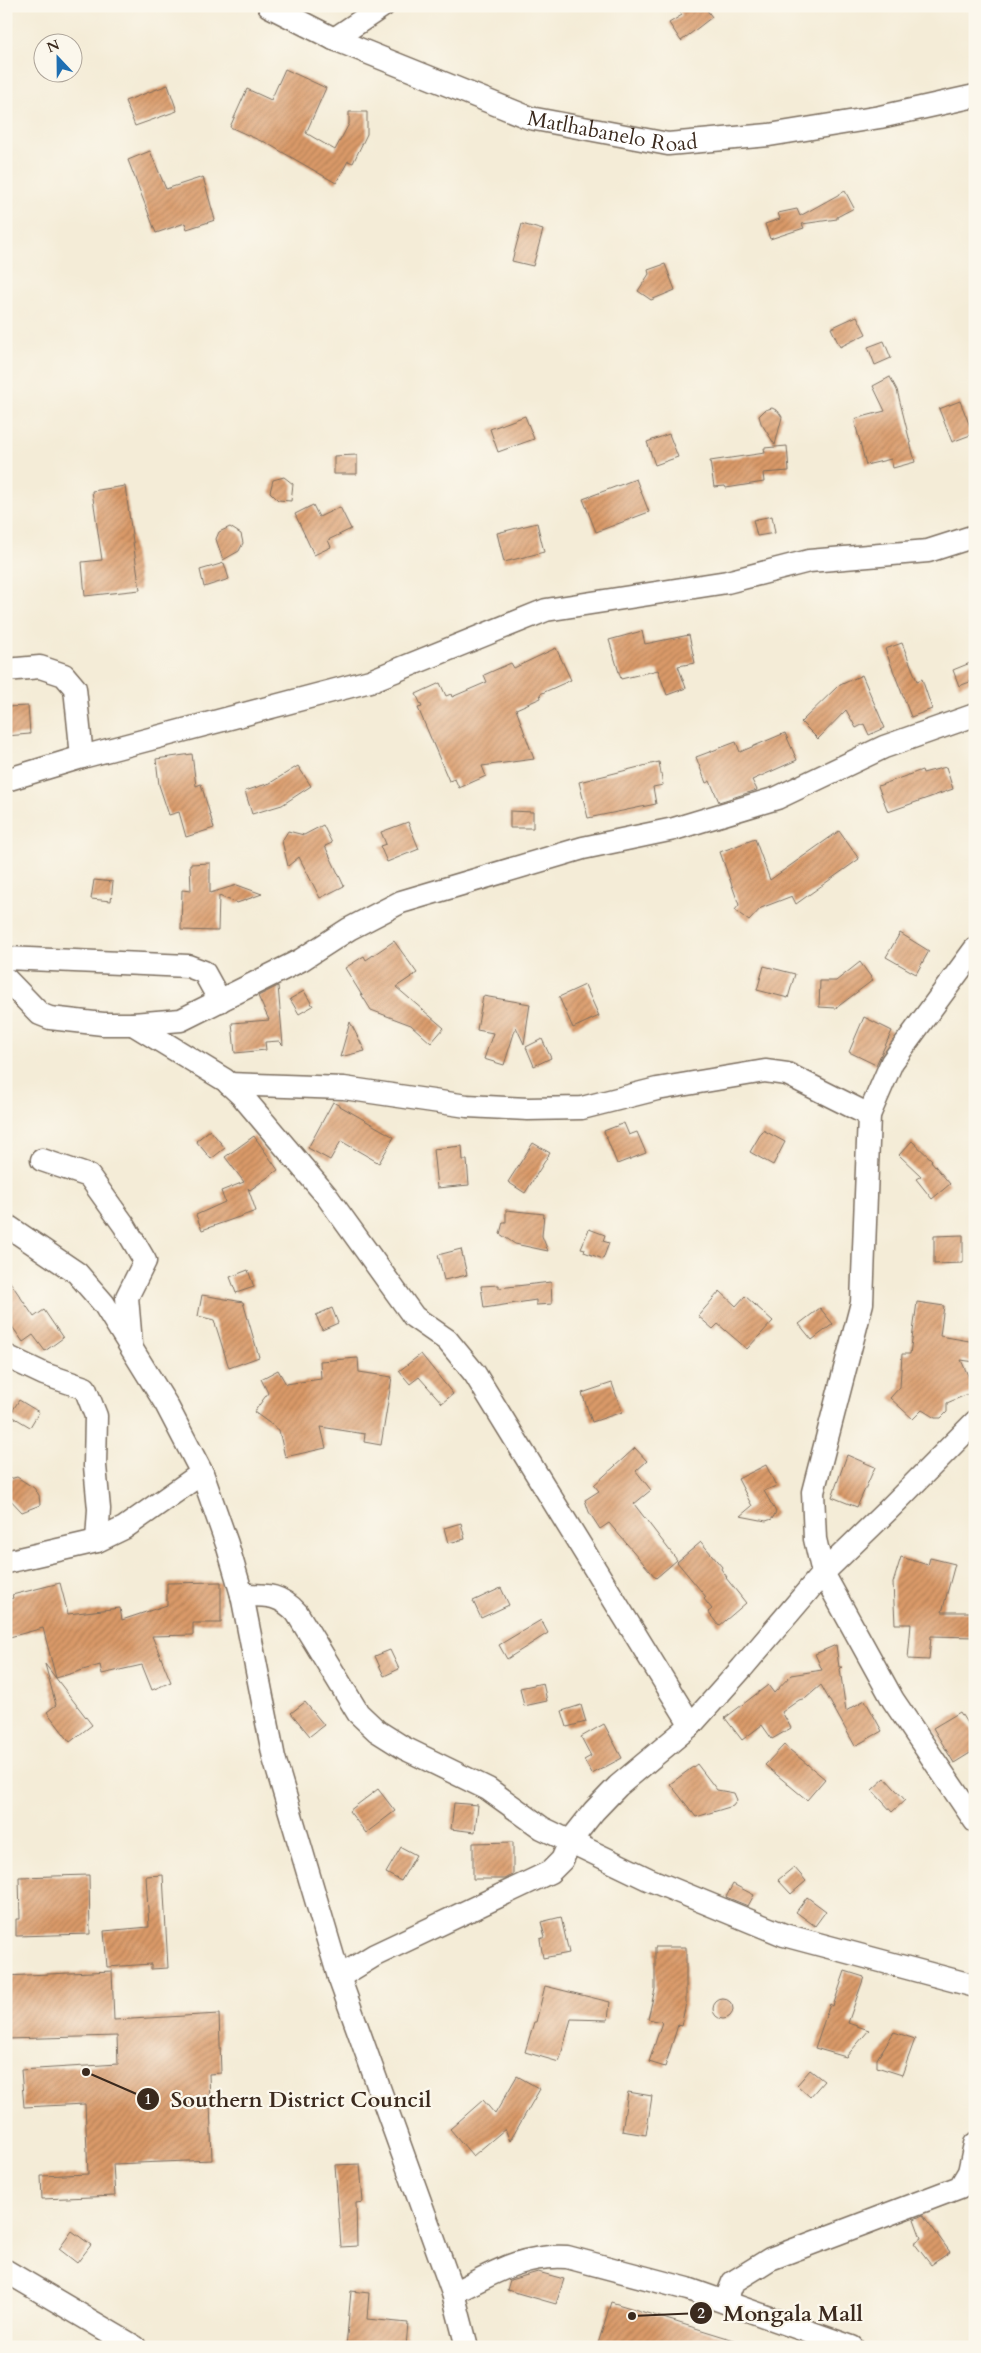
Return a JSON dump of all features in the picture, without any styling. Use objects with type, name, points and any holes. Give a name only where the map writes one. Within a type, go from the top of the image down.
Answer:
[{"type":"street","name":"Matlhabanelo Road","points":[[269,6],[334,38],[530,118],[668,144],[769,135],[880,117],[975,96]]},
{"type":"street","points":[[334,38],[383,6]]},
{"type":"street","points":[[6,780],[82,757],[370,681],[546,610],[727,582],[809,561],[928,551],[975,536]]},
{"type":"street","points":[[6,670],[40,667],[64,675],[75,688],[82,757]]},
{"type":"street","points":[[6,979],[40,1014],[50,1018],[103,1024],[133,1024],[181,1020],[301,960],[349,929],[400,902],[583,848],[674,829],[777,798],[884,746],[975,715]]},
{"type":"street","points":[[975,949],[892,1062],[869,1115],[862,1303],[813,1492],[815,1539],[823,1573],[892,1700],[975,1821]]},
{"type":"street","points":[[6,958],[188,966],[204,972],[220,1001]]},
{"type":"street","points":[[133,1024],[229,1084],[326,1195],[414,1317],[447,1340],[475,1374],[691,1725]]},
{"type":"street","points":[[229,1084],[344,1088],[467,1106],[528,1109],[582,1108],[656,1089],[765,1071],[787,1074],[869,1115]]},
{"type":"street","points":[[42,1160],[89,1176],[124,1224],[145,1261],[127,1297],[132,1348]]},
{"type":"street","points":[[6,1225],[77,1273],[104,1304],[166,1404],[202,1473],[227,1544],[242,1595],[274,1758],[338,1977],[453,2293],[467,2347]]},
{"type":"street","points":[[6,1356],[44,1374],[85,1388],[96,1416],[97,1541]]},
{"type":"street","points":[[338,1977],[375,1955],[550,1872],[562,1860],[571,1840],[618,1786],[691,1725],[823,1573],[975,1422]]},
{"type":"street","points":[[6,1562],[97,1541],[124,1528],[202,1473]]},
{"type":"street","points":[[242,1595],[267,1595],[286,1602],[297,1613],[358,1713],[377,1731],[404,1748],[488,1789],[542,1828],[571,1840],[648,1879],[784,1935],[975,1986]]},
{"type":"street","points":[[726,2302],[733,2282],[770,2260],[960,2187],[969,2172],[975,2144]]},
{"type":"street","points":[[453,2293],[508,2265],[546,2256],[566,2257],[626,2272],[726,2302],[852,2347]]},
{"type":"street","points":[[6,2271],[135,2347]]},
{"type":"building","points":[[675,6],[704,6],[712,17],[681,41],[669,23],[682,15]]},
{"type":"building","points":[[285,69],[326,88],[306,133],[335,150],[349,124],[349,112],[367,112],[367,134],[353,163],[348,161],[336,183],[263,141],[230,127],[247,89],[271,100]]},
{"type":"building","points":[[168,85],[177,111],[135,126],[125,101]]},
{"type":"building","points":[[150,151],[166,189],[203,177],[215,220],[187,229],[185,223],[156,233],[128,160]]},
{"type":"building","points":[[845,191],[854,208],[837,217],[837,219],[802,224],[804,228],[770,239],[765,224],[780,219],[778,213],[797,209],[800,216]]},
{"type":"building","points":[[522,224],[543,230],[533,266],[512,261]]},
{"type":"building","points":[[665,264],[675,290],[651,300],[638,291],[649,274],[648,270]]},
{"type":"building","points":[[857,316],[866,334],[840,347],[831,328]]},
{"type":"building","points":[[884,341],[891,358],[875,365],[868,347]]},
{"type":"building","points":[[890,377],[897,390],[915,462],[893,468],[891,459],[866,465],[854,419],[885,411],[873,386]]},
{"type":"building","points":[[960,401],[973,434],[952,442],[939,409]]},
{"type":"building","points":[[772,408],[778,411],[782,417],[775,445],[761,423],[759,416],[765,410]]},
{"type":"building","points":[[525,416],[534,439],[498,452],[490,429]]},
{"type":"building","points":[[669,434],[678,457],[655,465],[647,442]]},
{"type":"building","points":[[787,446],[789,471],[763,473],[764,482],[726,488],[725,486],[714,487],[710,461],[765,453],[764,448]]},
{"type":"building","points":[[357,455],[357,474],[334,474],[334,456]]},
{"type":"building","points":[[284,477],[293,484],[291,501],[278,500],[270,492],[273,480]]},
{"type":"building","points":[[636,479],[649,512],[596,532],[583,499]]},
{"type":"building","points":[[125,486],[140,590],[85,596],[82,562],[102,560],[92,491]]},
{"type":"building","points":[[313,505],[319,517],[340,507],[351,529],[328,540],[331,547],[314,555],[295,514]]},
{"type":"building","points":[[772,516],[775,533],[757,536],[753,520]]},
{"type":"building","points":[[537,523],[544,552],[504,562],[497,533]]},
{"type":"building","points":[[230,527],[241,534],[243,543],[239,551],[223,560],[216,539],[219,532]]},
{"type":"building","points":[[224,563],[229,579],[204,587],[200,570]]},
{"type":"building","points":[[642,631],[645,644],[689,635],[695,663],[678,666],[686,688],[667,695],[658,670],[621,679],[609,640]]},
{"type":"building","points":[[902,643],[917,681],[922,679],[932,709],[911,717],[885,649]]},
{"type":"building","points":[[556,648],[571,680],[540,694],[541,698],[516,709],[534,759],[482,766],[486,776],[459,788],[455,779],[449,781],[418,708],[422,707],[416,694],[440,683],[446,696],[451,694],[452,697],[487,682],[484,675],[511,663],[514,668]]},
{"type":"building","points":[[975,661],[975,680],[959,686],[953,670]]},
{"type":"building","points":[[862,675],[885,728],[869,735],[864,724],[856,728],[846,710],[818,739],[801,722],[838,686]]},
{"type":"building","points":[[28,706],[30,734],[6,736],[6,707]]},
{"type":"building","points":[[785,733],[797,760],[752,780],[757,790],[719,802],[710,781],[706,783],[696,757],[736,742],[740,752]]},
{"type":"building","points":[[192,754],[196,786],[201,784],[214,828],[186,837],[179,812],[169,815],[159,785],[156,759]]},
{"type":"building","points":[[659,762],[663,785],[653,787],[656,804],[588,818],[579,782]]},
{"type":"building","points":[[298,766],[311,786],[282,805],[252,814],[245,791],[270,783]]},
{"type":"building","points":[[946,767],[953,789],[888,812],[878,786],[922,770],[923,773]]},
{"type":"building","points":[[510,811],[533,812],[533,828],[510,828]]},
{"type":"building","points":[[408,822],[419,849],[387,862],[380,846],[386,844],[381,832]]},
{"type":"building","points":[[323,825],[332,843],[325,846],[344,886],[320,898],[299,857],[288,866],[282,841],[288,831],[304,835]]},
{"type":"building","points":[[839,831],[859,859],[796,904],[792,896],[761,908],[749,921],[735,910],[739,905],[720,852],[755,839],[770,880]]},
{"type":"building","points":[[210,863],[210,893],[237,885],[262,894],[237,903],[219,896],[218,931],[181,930],[182,890],[191,891],[190,864]]},
{"type":"building","points":[[94,880],[113,882],[111,901],[91,899]]},
{"type":"building","points":[[900,933],[929,951],[916,974],[886,957]]},
{"type":"building","points":[[394,941],[417,973],[396,987],[444,1028],[431,1043],[411,1025],[371,1010],[345,968],[364,956],[366,960]]},
{"type":"building","points":[[860,962],[873,980],[836,1008],[819,1007],[820,981],[836,981]]},
{"type":"building","points":[[764,966],[795,974],[788,998],[757,990]]},
{"type":"building","points":[[585,985],[599,1016],[573,1028],[559,997]]},
{"type":"building","points":[[278,986],[283,1045],[279,1041],[265,1042],[266,1050],[235,1053],[232,1023],[269,1020],[258,996]]},
{"type":"building","points":[[304,991],[313,1006],[299,1014],[290,999]]},
{"type":"building","points":[[483,996],[530,1004],[524,1044],[516,1027],[504,1065],[484,1059],[493,1033],[477,1030]]},
{"type":"building","points":[[864,1017],[892,1031],[876,1065],[849,1052]]},
{"type":"building","points":[[350,1022],[365,1051],[340,1057]]},
{"type":"building","points":[[542,1039],[551,1058],[534,1066],[526,1047]]},
{"type":"building","points":[[333,1102],[394,1137],[379,1163],[341,1141],[330,1160],[308,1148]]},
{"type":"building","points":[[624,1123],[629,1135],[637,1132],[646,1153],[617,1164],[604,1131]]},
{"type":"building","points":[[210,1130],[225,1148],[211,1159],[196,1141]]},
{"type":"building","points":[[763,1130],[785,1142],[773,1165],[750,1152]]},
{"type":"building","points":[[254,1136],[278,1170],[250,1190],[248,1188],[256,1211],[202,1230],[196,1215],[225,1202],[221,1191],[244,1182],[225,1157]]},
{"type":"building","points":[[912,1141],[932,1160],[950,1184],[932,1199],[916,1179],[921,1176],[899,1155]]},
{"type":"building","points":[[533,1143],[550,1153],[525,1193],[508,1182]]},
{"type":"building","points":[[462,1146],[463,1160],[467,1160],[469,1185],[437,1188],[433,1149]]},
{"type":"building","points":[[506,1210],[544,1214],[542,1236],[548,1251],[515,1244],[500,1234],[503,1222],[506,1222]]},
{"type":"building","points":[[589,1229],[605,1235],[603,1241],[609,1243],[603,1259],[584,1252],[585,1249],[581,1248]]},
{"type":"building","points":[[963,1235],[963,1263],[934,1264],[934,1236]]},
{"type":"building","points":[[461,1249],[467,1275],[444,1280],[438,1255]]},
{"type":"building","points":[[248,1270],[254,1287],[236,1293],[230,1277]]},
{"type":"building","points":[[6,1276],[34,1317],[44,1310],[63,1338],[45,1351],[33,1335],[23,1342],[6,1318]]},
{"type":"building","points":[[551,1282],[552,1304],[536,1305],[536,1300],[484,1308],[481,1286],[499,1285],[499,1288]]},
{"type":"building","points":[[720,1291],[736,1306],[745,1296],[773,1321],[747,1349],[718,1324],[713,1329],[698,1316]]},
{"type":"building","points":[[202,1295],[243,1302],[259,1357],[229,1368],[214,1320],[198,1316]]},
{"type":"building","points":[[917,1302],[944,1306],[940,1336],[975,1342],[975,1362],[961,1360],[975,1391],[947,1403],[947,1412],[941,1418],[935,1418],[922,1410],[913,1419],[890,1398],[900,1387],[902,1354],[910,1354]]},
{"type":"building","points":[[332,1308],[338,1323],[322,1330],[316,1315]]},
{"type":"building","points":[[820,1308],[833,1324],[812,1340],[799,1324]]},
{"type":"building","points":[[421,1354],[453,1394],[442,1403],[419,1377],[410,1384],[399,1371]]},
{"type":"building","points":[[358,1358],[359,1372],[392,1377],[381,1445],[364,1442],[365,1434],[321,1427],[326,1448],[285,1457],[279,1430],[254,1412],[268,1393],[261,1379],[278,1370],[286,1384],[321,1379],[320,1361]]},
{"type":"building","points":[[612,1383],[622,1412],[592,1422],[582,1393]]},
{"type":"building","points":[[19,1400],[39,1412],[30,1427],[10,1415]]},
{"type":"building","points":[[635,1448],[647,1461],[636,1471],[651,1490],[634,1504],[677,1560],[656,1578],[609,1523],[600,1529],[589,1512],[585,1500],[599,1491],[594,1485]]},
{"type":"building","points":[[847,1455],[875,1467],[857,1507],[832,1497]]},
{"type":"building","points":[[766,1465],[776,1486],[764,1491],[776,1512],[772,1519],[766,1521],[740,1516],[752,1506],[738,1479]]},
{"type":"building","points":[[17,1477],[34,1488],[39,1495],[40,1505],[22,1512],[6,1495],[6,1480]]},
{"type":"building","points":[[461,1523],[465,1539],[448,1543],[444,1528]]},
{"type":"building","points":[[701,1542],[722,1567],[721,1569],[726,1578],[746,1603],[719,1626],[708,1612],[712,1609],[704,1599],[706,1597],[677,1562]]},
{"type":"building","points":[[901,1557],[928,1565],[930,1558],[955,1564],[942,1612],[975,1612],[975,1637],[931,1636],[929,1660],[908,1659],[911,1624],[895,1624],[893,1583]]},
{"type":"building","points":[[221,1582],[221,1623],[193,1623],[193,1635],[152,1636],[171,1682],[152,1690],[142,1665],[102,1674],[100,1665],[56,1678],[43,1628],[6,1638],[6,1600],[13,1598],[12,1595],[60,1583],[68,1614],[120,1608],[122,1620],[167,1605],[167,1583]]},
{"type":"building","points":[[501,1588],[509,1605],[481,1618],[473,1601]]},
{"type":"building","points":[[541,1620],[548,1633],[507,1659],[499,1645]]},
{"type":"building","points":[[836,1645],[839,1667],[842,1667],[840,1669],[846,1711],[865,1700],[882,1731],[855,1746],[821,1685],[806,1698],[799,1700],[782,1712],[791,1728],[772,1739],[762,1725],[742,1740],[725,1718],[768,1685],[774,1693],[791,1675],[822,1670],[815,1654]]},
{"type":"building","points":[[390,1650],[399,1669],[384,1676],[375,1656]]},
{"type":"building","points":[[45,1664],[92,1725],[70,1742],[47,1712],[56,1705]]},
{"type":"building","points":[[543,1683],[547,1701],[524,1706],[520,1688]]},
{"type":"building","points":[[305,1702],[324,1725],[310,1736],[291,1713]]},
{"type":"building","points":[[581,1705],[586,1722],[567,1727],[562,1711]]},
{"type":"building","points":[[960,1712],[975,1736],[975,1750],[954,1763],[933,1728]]},
{"type":"building","points":[[604,1724],[622,1758],[592,1774],[584,1760],[591,1756],[581,1737]]},
{"type":"building","points":[[784,1745],[825,1779],[807,1800],[765,1765]]},
{"type":"building","points":[[697,1764],[717,1790],[734,1793],[737,1800],[733,1806],[696,1817],[670,1784]]},
{"type":"building","points":[[885,1778],[905,1800],[892,1812],[872,1790]]},
{"type":"building","points":[[378,1789],[395,1811],[366,1833],[349,1811]]},
{"type":"building","points":[[454,1803],[478,1805],[475,1832],[451,1829]]},
{"type":"building","points":[[513,1842],[513,1875],[505,1879],[473,1879],[473,1843]]},
{"type":"building","points":[[401,1847],[416,1855],[401,1881],[386,1873]]},
{"type":"building","points":[[794,1867],[806,1881],[791,1894],[778,1880]]},
{"type":"building","points":[[89,1875],[90,1934],[16,1936],[16,1919],[20,1919],[19,1877]]},
{"type":"building","points":[[163,1875],[168,1968],[151,1969],[151,1964],[107,1967],[104,1931],[149,1927],[146,1876]]},
{"type":"building","points":[[733,1884],[754,1895],[748,1906],[726,1897]]},
{"type":"building","points":[[807,1897],[826,1911],[815,1926],[796,1912]]},
{"type":"building","points":[[561,1917],[569,1953],[543,1958],[540,1939],[545,1937],[541,1922]]},
{"type":"building","points":[[655,1947],[686,1947],[686,2003],[681,2026],[678,2025],[665,2067],[649,2062],[662,2022],[648,2019],[655,1989]]},
{"type":"building","points":[[112,1971],[114,2020],[219,2014],[221,2073],[209,2074],[212,2160],[113,2164],[115,2196],[42,2199],[41,2176],[88,2174],[85,2104],[24,2107],[21,2070],[118,2064],[117,2036],[6,2039],[6,1976]]},
{"type":"building","points":[[845,1971],[864,1977],[848,2023],[869,2030],[846,2057],[815,2048],[830,2004],[833,2006]]},
{"type":"building","points":[[545,1986],[610,2002],[608,2020],[571,2019],[559,2062],[525,2052],[534,2022],[536,2022]]},
{"type":"building","points":[[723,1999],[730,2002],[733,2009],[730,2016],[723,2019],[716,2016],[713,2009],[716,2002]]},
{"type":"building","points":[[894,2032],[915,2039],[902,2075],[877,2067],[877,2059]]},
{"type":"building","points":[[810,2070],[824,2081],[810,2097],[797,2085]]},
{"type":"building","points":[[517,2076],[540,2089],[510,2141],[505,2129],[473,2156],[450,2129],[483,2100],[495,2114]]},
{"type":"building","points":[[628,2092],[652,2096],[646,2135],[622,2131]]},
{"type":"building","points":[[360,2164],[363,2202],[356,2203],[357,2246],[341,2247],[335,2165]]},
{"type":"building","points":[[923,2215],[950,2252],[931,2265],[914,2243],[921,2238],[914,2219]]},
{"type":"building","points":[[72,2231],[91,2245],[77,2263],[59,2249]]},
{"type":"building","points":[[538,2272],[564,2279],[556,2304],[507,2290],[510,2280]]},
{"type":"building","points":[[351,2291],[369,2293],[367,2319],[408,2323],[406,2347],[346,2347]]},
{"type":"building","points":[[611,2302],[744,2343],[743,2347],[597,2347]]},
{"type":"place","name":"Southern District Council","points":[[86,2072]]},
{"type":"place","name":"Mongala Mall","points":[[632,2316]]}]
